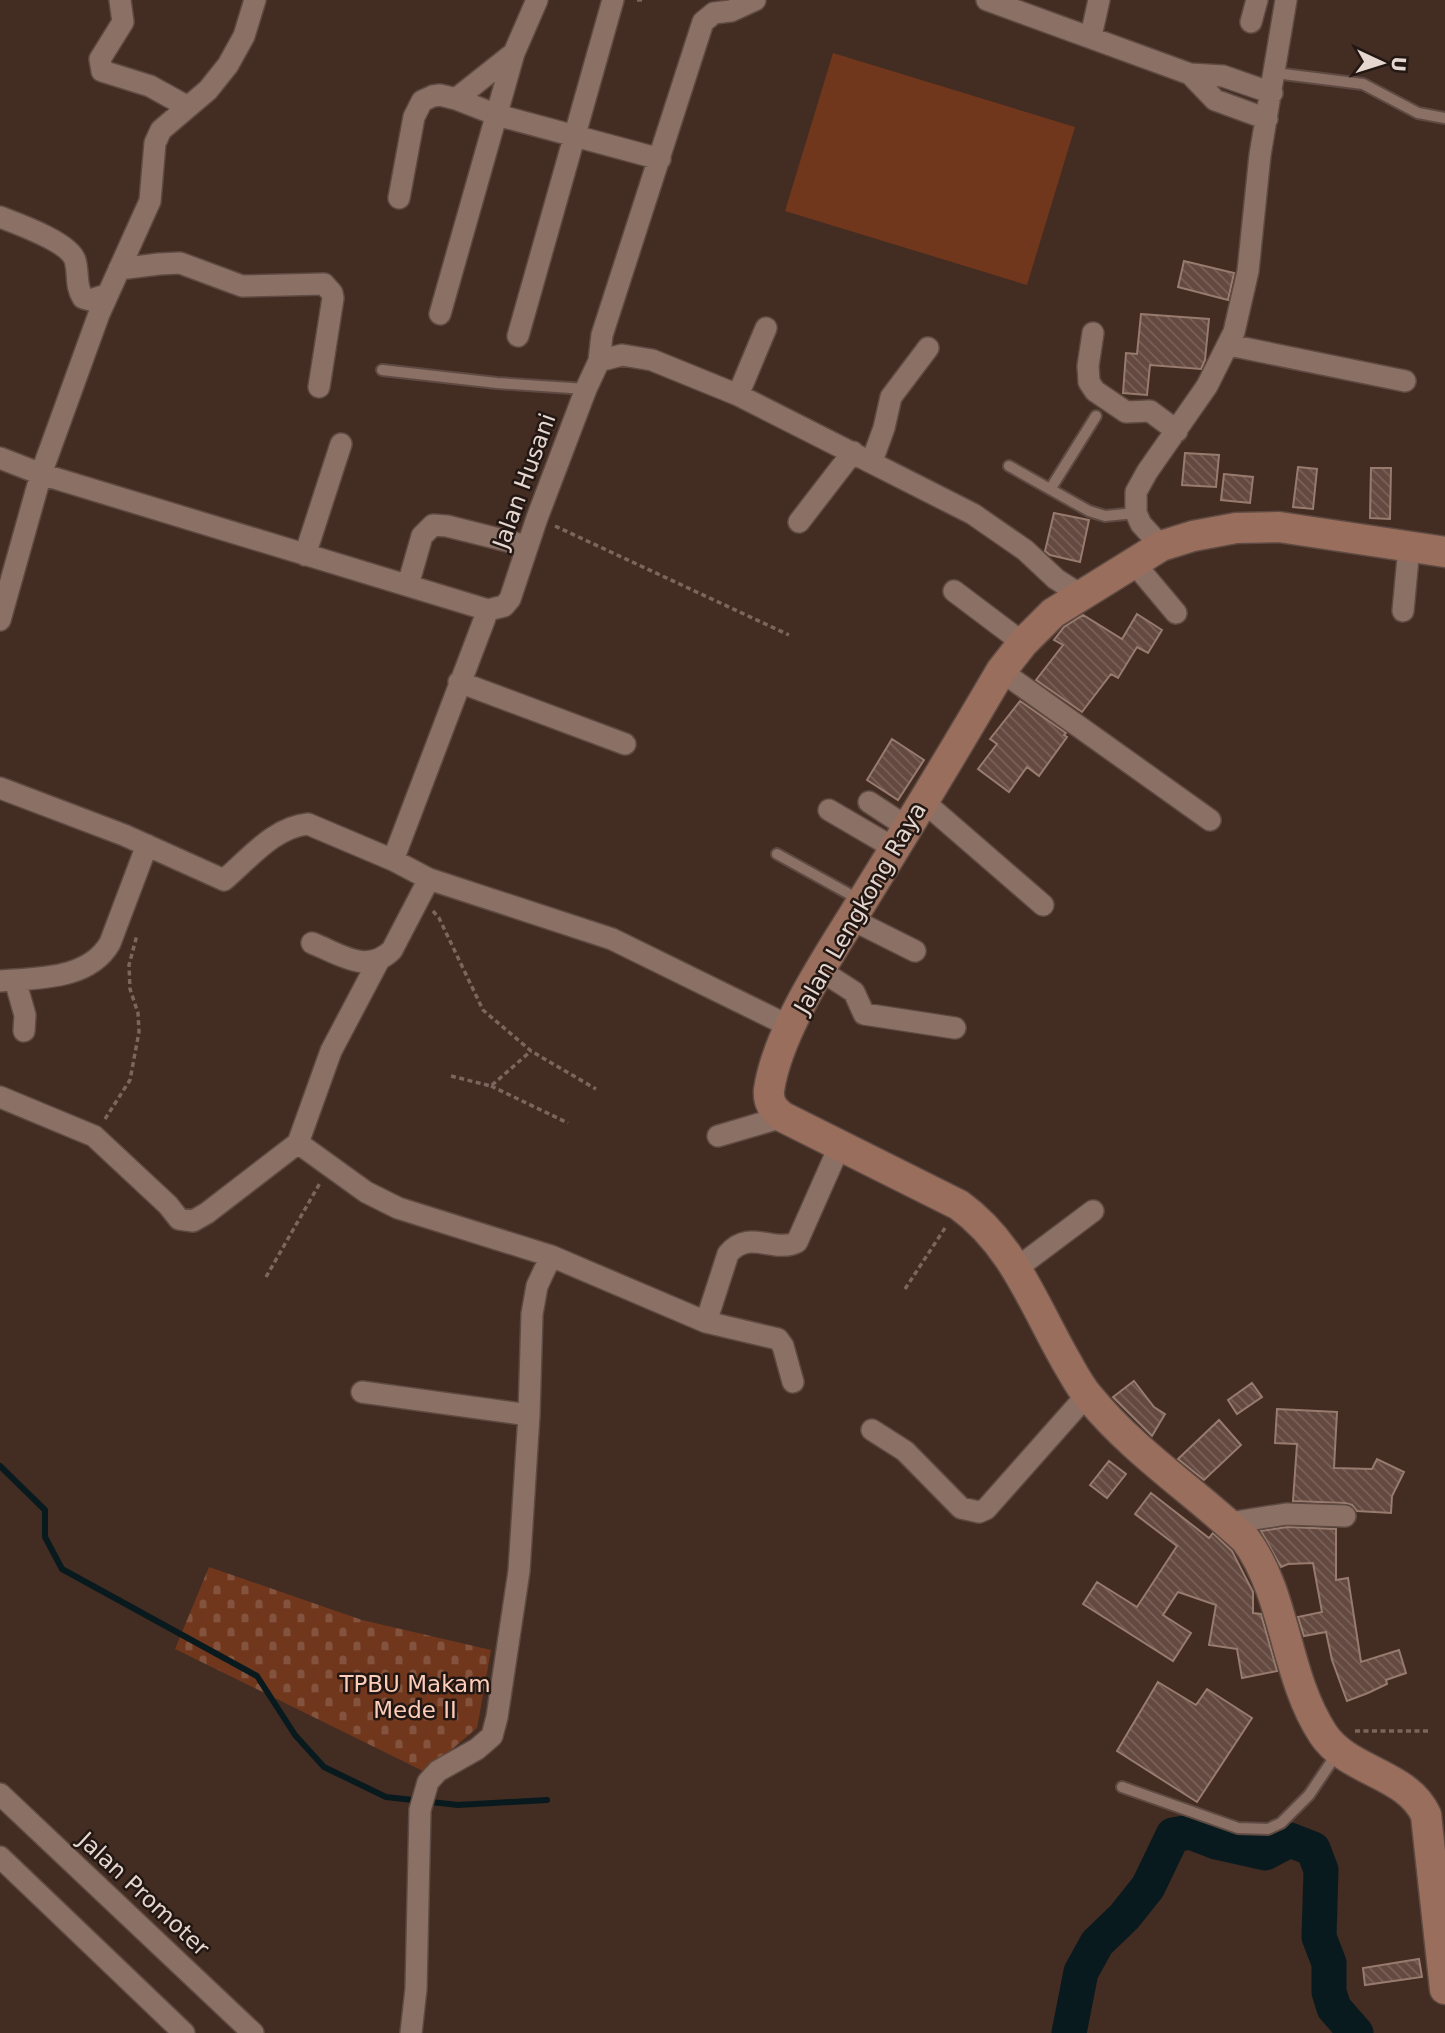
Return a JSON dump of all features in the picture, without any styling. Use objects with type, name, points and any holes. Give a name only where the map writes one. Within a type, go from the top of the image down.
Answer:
[{"type":"street","points":[[120,0],[123,22],[100,60],[102,71],[150,86],[188,107]]},
{"type":"street","points":[[0,620],[41,474],[106,295],[149,201],[155,143],[161,130],[208,90],[228,65],[244,36],[255,0]]},
{"type":"street","points":[[440,314],[514,53],[537,0]]},
{"type":"street","points":[[518,336],[614,0]]},
{"type":"street","name":"Jalan Husani","points":[[488,610],[499,609],[508,604],[514,591],[537,518],[599,361],[602,335],[703,22],[715,13],[731,11],[755,0]]},
{"type":"street","points":[[987,0],[1190,74],[1274,83]]},
{"type":"street","points":[[1091,36],[1099,0]]},
{"type":"street","points":[[1251,22],[1257,0]]},
{"type":"street","points":[[1161,546],[1141,524],[1136,513],[1136,492],[1207,386],[1229,345],[1241,306],[1248,271],[1260,155],[1286,0]]},
{"type":"street","points":[[456,99],[514,53]]},
{"type":"street","points":[[1190,74],[1215,100],[1267,119]]},
{"type":"street","points":[[399,198],[414,117],[419,104],[433,96],[456,99],[497,114],[660,159]]},
{"type":"street","points":[[0,217],[69,250],[75,260],[78,286],[83,298],[90,300],[106,295]]},
{"type":"street","points":[[119,269],[180,263],[242,286],[324,284],[333,298],[318,387]]},
{"type":"street","points":[[738,395],[766,328]]},
{"type":"street","points":[[1093,333],[1088,366],[1089,382],[1095,391],[1126,412],[1150,411],[1177,431]]},
{"type":"street","points":[[1229,345],[1405,381]]},
{"type":"street","points":[[799,522],[862,456],[884,428],[891,397],[928,348]]},
{"type":"street","points":[[599,361],[622,355],[652,360],[738,395],[973,513],[1025,550],[1056,579],[1081,595]]},
{"type":"street","points":[[305,555],[341,444]]},
{"type":"street","points":[[0,458],[41,474],[488,610],[393,860]]},
{"type":"street","points":[[408,585],[422,536],[433,525],[447,526],[527,547]]},
{"type":"street","name":"Jalan Lengkong Raya","points":[[783,1116],[770,1104],[769,1090],[778,1057],[820,970],[1002,671],[1023,643],[1053,613],[1161,546],[1215,530],[1279,527],[1445,552]]},
{"type":"street","points":[[1403,611],[1409,547]]},
{"type":"street","points":[[1134,563],[1176,613]]},
{"type":"street","points":[[1053,613],[1056,579]]},
{"type":"street","points":[[954,592],[1023,643]]},
{"type":"street","points":[[1002,671],[1210,820]]},
{"type":"street","points":[[459,682],[625,744]]},
{"type":"street","points":[[0,788],[147,845],[224,880],[282,830],[308,824],[393,860],[424,888],[612,939],[791,1027]]},
{"type":"street","points":[[923,801],[1043,905]]},
{"type":"street","points":[[869,802],[901,837]]},
{"type":"street","points":[[829,810],[901,837]]},
{"type":"street","points":[[24,1031],[24,1015],[8,980],[58,975],[78,969],[103,953],[110,943],[147,845]]},
{"type":"street","points":[[0,1097],[94,1136],[168,1205],[179,1219],[192,1221],[207,1213],[298,1143],[331,1051],[379,960],[392,950],[424,888]]},
{"type":"street","points":[[857,910],[915,951]]},
{"type":"street","points":[[312,943],[363,962],[379,960]]},
{"type":"street","points":[[820,970],[855,992],[864,1014],[956,1028]]},
{"type":"street","points":[[718,1136],[783,1116],[959,1206],[979,1220],[996,1238],[1017,1268],[1030,1296],[1087,1395],[1129,1441],[1228,1523],[1258,1556],[1267,1575],[1293,1667],[1329,1741],[1409,1792],[1420,1802],[1426,1815],[1445,1989]]},
{"type":"street","points":[[298,1143],[366,1192],[398,1208],[551,1256],[706,1322],[778,1339],[783,1346],[793,1382]]},
{"type":"street","points":[[706,1322],[728,1254],[738,1244],[748,1241],[791,1245],[797,1242],[839,1144]]},
{"type":"street","points":[[1017,1268],[1093,1211]]},
{"type":"street","points":[[411,2033],[416,1989],[421,1804],[428,1782],[438,1771],[477,1749],[492,1736],[519,1571],[529,1415],[532,1314],[537,1286],[551,1256]]},
{"type":"street","points":[[362,1392],[529,1415]]},
{"type":"street","points":[[872,1430],[905,1451],[961,1508],[979,1512],[986,1509],[1087,1395]]},
{"type":"street","points":[[1228,1523],[1286,1514],[1345,1516]]},
{"type":"street","name":"Jalan Promoter","points":[[0,1794],[253,2033]]},
{"type":"street","points":[[0,1857],[184,2033]]},
{"type":"lane","points":[[1274,83],[1363,84],[1418,113],[1445,118]]},
{"type":"lane","points":[[382,370],[497,383],[586,389]]},
{"type":"lane","points":[[1051,488],[1096,416]]},
{"type":"lane","points":[[1009,466],[1097,514],[1105,516],[1136,513]]},
{"type":"lane","points":[[777,854],[857,910]]},
{"type":"lane","points":[[1122,1787],[1238,1828],[1268,1829],[1281,1823],[1309,1795],[1329,1741]]},
{"type":"path","points":[[637,0],[643,0]]},
{"type":"path","points":[[537,518],[789,635]]},
{"type":"path","points":[[424,888],[483,1010],[531,1051],[596,1089]]},
{"type":"path","points":[[94,1136],[130,1080],[139,1032],[138,1013],[130,989],[129,965],[139,925]]},
{"type":"path","points":[[491,1086],[531,1051]]},
{"type":"path","points":[[451,1076],[491,1086],[568,1123]]},
{"type":"path","points":[[266,1277],[329,1166]]},
{"type":"path","points":[[905,1289],[959,1206]]},
{"type":"path","points":[[1329,1741],[1428,1731]]},
{"type":"green space","points":[[833,53],[1075,127],[1027,285],[785,211]]},
{"type":"green space","name":"TPBU Makam Mede II","points":[[209,1567],[362,1620],[491,1650],[477,1728],[425,1772],[175,1649]]},
{"type":"building","points":[[1184,261],[1234,273],[1228,300],[1178,287]]},
{"type":"building","points":[[1141,314],[1209,319],[1205,360],[1201,369],[1150,365],[1147,395],[1123,393],[1126,353],[1137,354]]},
{"type":"building","points":[[1185,453],[1219,455],[1216,487],[1182,485]]},
{"type":"building","points":[[1298,467],[1317,469],[1313,509],[1293,507]]},
{"type":"building","points":[[1371,468],[1391,468],[1390,519],[1370,518]]},
{"type":"building","points":[[1224,474],[1253,477],[1250,503],[1221,500]]},
{"type":"building","points":[[1054,513],[1089,520],[1080,562],[1050,555],[1045,551]]},
{"type":"building","points":[[1137,614],[1162,630],[1148,653],[1137,647],[1118,678],[1111,674],[1082,712],[1036,680],[1063,645],[1054,640],[1064,627],[1083,615],[1122,639]]},
{"type":"building","points":[[1020,701],[1066,733],[1064,735],[1067,737],[1039,776],[1027,767],[1009,792],[978,769],[997,744],[990,739]]},
{"type":"building","points":[[892,739],[924,760],[898,800],[867,780]]},
{"type":"building","points":[[1134,1381],[1154,1407],[1165,1414],[1152,1436],[1113,1397]]},
{"type":"building","points":[[1252,1383],[1262,1397],[1237,1414],[1228,1400]]},
{"type":"building","points":[[1277,1409],[1337,1412],[1334,1468],[1372,1469],[1377,1459],[1404,1472],[1392,1496],[1391,1513],[1357,1511],[1352,1505],[1345,1503],[1293,1501],[1297,1444],[1275,1443]]},
{"type":"building","points":[[1219,1420],[1241,1445],[1204,1480],[1178,1459]]},
{"type":"building","points":[[1109,1461],[1126,1474],[1107,1498],[1090,1485]]},
{"type":"building","points":[[1151,1493],[1209,1538],[1213,1533],[1232,1551],[1253,1592],[1253,1613],[1261,1614],[1277,1671],[1242,1678],[1237,1649],[1209,1645],[1216,1605],[1178,1592],[1163,1615],[1191,1633],[1173,1661],[1083,1604],[1097,1582],[1137,1607],[1177,1546],[1135,1514]]},
{"type":"building","points":[[1287,1527],[1336,1529],[1336,1580],[1348,1578],[1361,1662],[1399,1650],[1406,1673],[1386,1680],[1387,1684],[1347,1701],[1332,1660],[1326,1632],[1304,1636],[1298,1617],[1322,1612],[1313,1563],[1288,1564],[1281,1567],[1261,1531]]},
{"type":"building","points":[[1158,1682],[1196,1705],[1207,1689],[1252,1718],[1197,1802],[1117,1751]]},
{"type":"building","points":[[1419,1959],[1422,1977],[1365,1985],[1363,1968]]},
{"type":"waterway","points":[[0,1466],[45,1510],[45,1537],[62,1569],[257,1676],[295,1735],[324,1767],[386,1797],[458,1805],[547,1800]]},
{"type":"waterway","points":[[1069,2033],[1081,1972],[1097,1943],[1124,1917],[1148,1887],[1173,1835],[1190,1832],[1216,1842],[1265,1853],[1290,1840],[1313,1849],[1321,1870],[1319,1937],[1329,1963],[1329,1992],[1334,2008],[1356,2033]]}]
